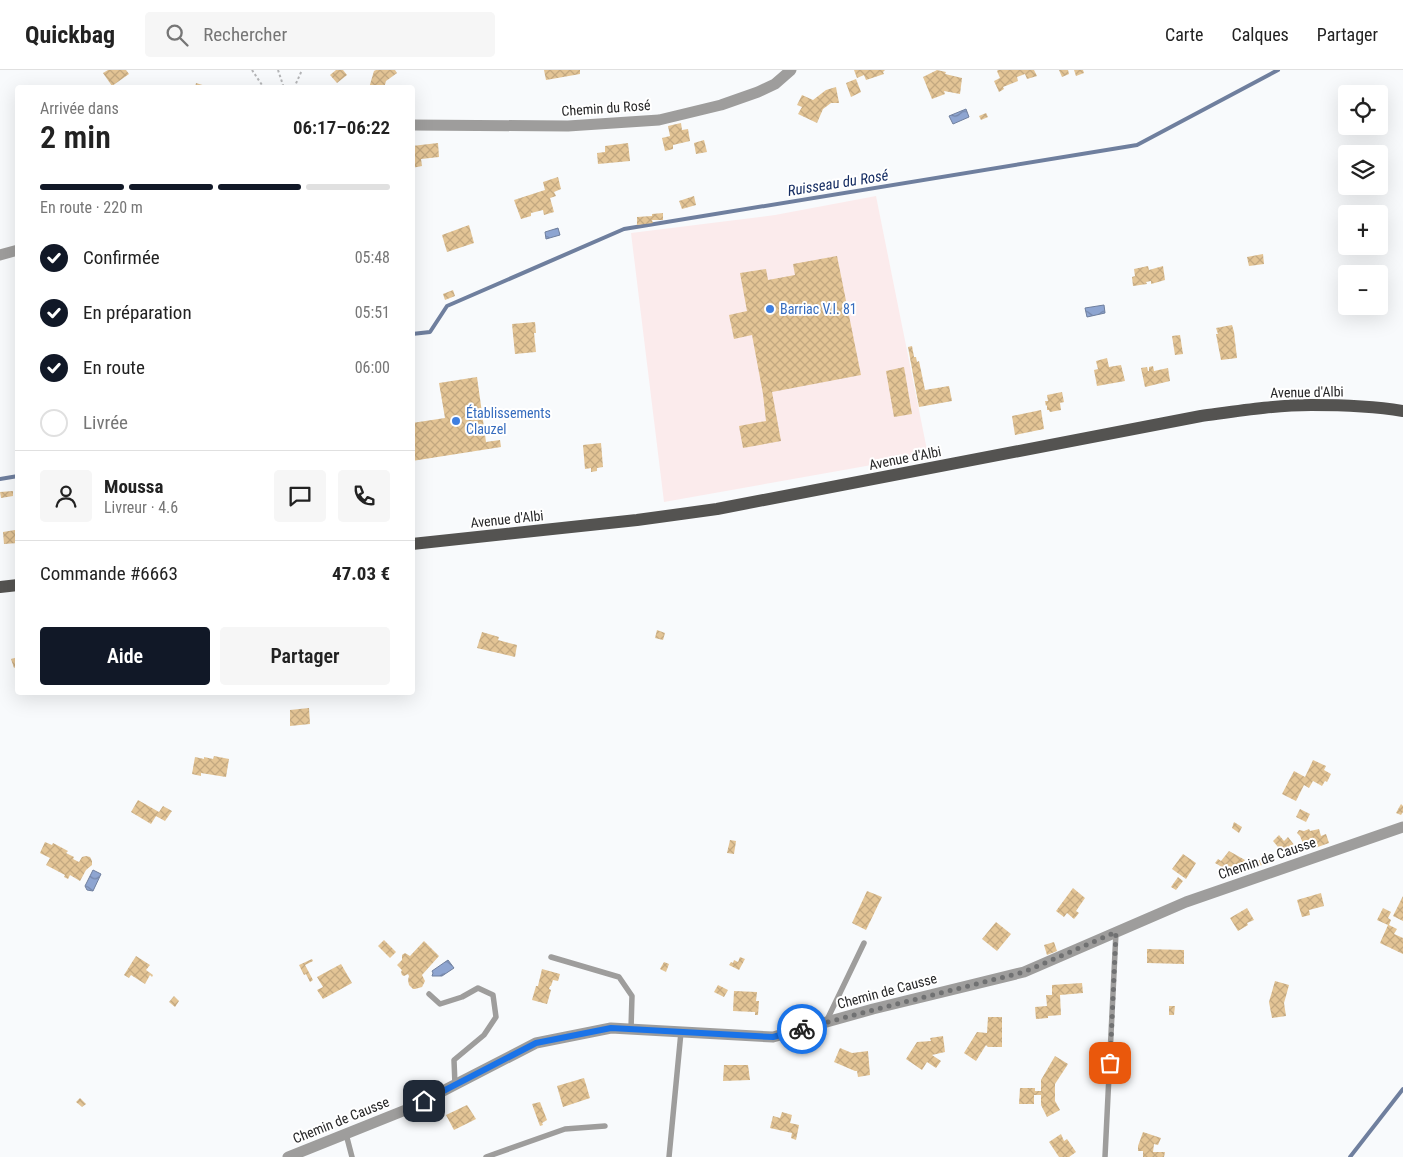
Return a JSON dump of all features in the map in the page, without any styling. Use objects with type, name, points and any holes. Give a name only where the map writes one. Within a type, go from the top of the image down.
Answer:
[{"type":"main road","name":"Avenue d'Albi","points":[[415,544],[637,520],[718,509],[1201,416],[1260,408],[1310,405],[1373,407],[1403,411]]},
{"type":"main road","points":[[0,587],[15,585]]},
{"type":"street","name":"Chemin du Rosé","points":[[415,125],[568,126],[659,120],[721,105],[758,92],[775,84],[791,70]]},
{"type":"street","points":[[0,255],[15,251]]},
{"type":"street","name":"Chemin de Causse","points":[[288,1157],[408,1109],[536,1043],[611,1028],[773,1037],[1024,972],[1186,902],[1403,827]]},
{"type":"lane","points":[[1106,1157],[1116,932]]},
{"type":"lane","points":[[826,1023],[864,943]]},
{"type":"lane","points":[[551,957],[619,978],[632,996],[631,1029]]},
{"type":"lane","points":[[429,994],[440,1004],[462,997],[478,988],[494,995],[496,1017],[484,1035],[454,1060],[455,1085]]},
{"type":"lane","points":[[669,1157],[681,1032]]},
{"type":"lane","points":[[486,1157],[565,1129],[605,1126]]},
{"type":"lane","points":[[346,1134],[352,1157]]},
{"type":"path","points":[[252,70],[262,85]]},
{"type":"path","points":[[278,70],[283,85]]},
{"type":"path","points":[[295,85],[302,70]]},
{"type":"shaded area","name":"Barriac V.I. 81","points":[[876,196],[928,455],[664,502],[631,233],[775,215]]},
{"type":"water","points":[[966,109],[969,117],[953,124],[949,116]]},
{"type":"water","points":[[558,228],[560,235],[546,239],[545,232]]},
{"type":"water","points":[[1104,305],[1105,313],[1087,317],[1085,308]]},
{"type":"water","points":[[93,870],[101,874],[93,891],[87,890],[85,886]]},
{"type":"water","points":[[448,960],[454,968],[442,976],[432,976],[432,971]]},
{"type":"building","points":[[108,70],[126,70],[129,74],[111,85],[103,73]]},
{"type":"building","points":[[336,70],[343,70],[347,75],[337,83],[330,75]]},
{"type":"building","points":[[395,70],[397,73],[386,81],[385,85],[370,85],[374,71]]},
{"type":"building","points":[[544,70],[580,70],[580,74],[546,80]]},
{"type":"building","points":[[854,70],[885,70],[884,74],[866,80],[864,75],[857,78]]},
{"type":"building","points":[[937,70],[962,78],[960,94],[944,91],[945,94],[932,99],[923,77]]},
{"type":"building","points":[[998,70],[1034,70],[1037,76],[1027,79],[1025,74],[1017,77],[1018,81],[1003,87],[1004,89],[999,92],[994,81],[1000,78]]},
{"type":"building","points":[[1059,70],[1068,70],[1069,74],[1062,77]]},
{"type":"building","points":[[1074,70],[1083,70],[1084,73],[1076,76]]},
{"type":"building","points":[[856,79],[861,92],[851,97],[846,83]]},
{"type":"building","points":[[836,87],[839,103],[831,103],[823,109],[817,123],[798,114],[802,107],[797,105],[802,95],[813,100],[826,90]]},
{"type":"building","points":[[986,113],[988,117],[981,120],[979,116]]},
{"type":"building","points":[[681,123],[682,130],[688,129],[690,141],[673,145],[673,149],[665,151],[662,138],[670,136],[668,126]]},
{"type":"building","points":[[704,140],[707,152],[696,154],[694,143]]},
{"type":"building","points":[[438,143],[439,157],[421,159],[422,166],[415,167],[415,146]]},
{"type":"building","points":[[628,143],[630,161],[598,164],[597,153],[605,152],[605,146]]},
{"type":"building","points":[[558,177],[561,189],[554,192],[556,196],[550,198],[554,212],[544,215],[543,210],[531,213],[531,216],[521,219],[514,200],[545,190],[543,182]]},
{"type":"building","points":[[694,196],[696,205],[682,209],[679,201]]},
{"type":"building","points":[[663,213],[663,220],[652,220],[653,223],[637,225],[637,217]]},
{"type":"building","points":[[469,225],[474,243],[447,252],[442,235]]},
{"type":"building","points":[[1263,254],[1264,264],[1249,266],[1247,257]]},
{"type":"building","points":[[837,256],[861,375],[772,392],[781,441],[743,448],[739,426],[766,421],[752,335],[734,339],[729,315],[747,311],[740,273],[766,269],[768,280],[795,275],[793,264]]},
{"type":"building","points":[[1148,266],[1149,270],[1163,266],[1165,280],[1151,284],[1151,281],[1146,282],[1147,284],[1133,286],[1132,277],[1135,276],[1134,269]]},
{"type":"building","points":[[453,290],[455,296],[445,300],[443,294]]},
{"type":"building","points":[[535,322],[536,352],[515,354],[512,324]]},
{"type":"building","points":[[1232,325],[1237,358],[1221,360],[1216,328]]},
{"type":"building","points":[[1180,335],[1183,354],[1175,355],[1172,336]]},
{"type":"building","points":[[912,346],[914,357],[916,357],[917,362],[919,361],[925,390],[949,386],[952,401],[919,407],[908,347]]},
{"type":"building","points":[[1107,358],[1109,367],[1121,365],[1125,381],[1097,386],[1094,370],[1098,369],[1096,361]]},
{"type":"building","points":[[1153,366],[1154,371],[1168,368],[1170,381],[1145,387],[1141,368],[1147,367],[1149,371],[1149,367]]},
{"type":"building","points":[[904,367],[912,414],[894,417],[886,371]]},
{"type":"building","name":"Établissements Clauzel","points":[[477,377],[486,442],[500,440],[501,447],[415,461],[415,423],[445,418],[439,383]]},
{"type":"building","points":[[1062,392],[1064,402],[1060,403],[1061,410],[1050,412],[1047,410],[1045,401],[1048,401],[1047,395]]},
{"type":"building","points":[[1041,410],[1044,429],[1015,435],[1012,416]]},
{"type":"building","points":[[601,443],[603,467],[591,472],[591,468],[585,469],[583,445]]},
{"type":"building","points":[[13,491],[13,496],[1,498],[0,492]]},
{"type":"building","points":[[15,530],[15,543],[4,544],[3,532]]},
{"type":"building","points":[[657,630],[665,633],[663,640],[655,638]]},
{"type":"building","points":[[482,632],[499,637],[498,640],[517,645],[515,657],[477,648]]},
{"type":"building","points":[[15,658],[14,668],[11,659]]},
{"type":"building","points":[[309,708],[310,724],[290,726],[290,710]]},
{"type":"building","points":[[214,756],[229,759],[226,777],[201,773],[201,776],[192,774],[195,757],[213,759]]},
{"type":"building","points":[[1313,760],[1326,766],[1324,770],[1331,774],[1327,782],[1325,781],[1322,786],[1313,781],[1309,788],[1304,785],[1296,801],[1282,794],[1294,771],[1305,777]]},
{"type":"building","points":[[138,800],[159,812],[163,806],[172,811],[165,821],[156,816],[151,824],[131,812]]},
{"type":"building","points":[[1401,804],[1403,812],[1401,815],[1396,813]]},
{"type":"building","points":[[1300,809],[1310,814],[1306,822],[1296,817]]},
{"type":"building","points":[[1234,822],[1242,827],[1239,833],[1232,828]]},
{"type":"building","points":[[1309,829],[1310,831],[1319,829],[1321,836],[1326,834],[1329,843],[1315,848],[1314,845],[1305,848],[1297,833],[1299,830]]},
{"type":"building","points":[[1279,835],[1284,841],[1288,837],[1295,846],[1284,854],[1273,841]]},
{"type":"building","points":[[730,840],[736,841],[734,854],[727,853]]},
{"type":"building","points":[[45,842],[52,845],[53,843],[68,851],[66,853],[79,862],[82,857],[90,857],[92,865],[86,870],[80,881],[70,875],[68,879],[64,877],[65,875],[46,865],[50,858],[40,853]]},
{"type":"building","points":[[1229,851],[1245,860],[1234,874],[1215,863],[1218,859],[1221,861]]},
{"type":"building","points":[[1183,854],[1196,863],[1186,879],[1172,869]]},
{"type":"building","points":[[1260,860],[1262,865],[1252,869],[1250,864]]},
{"type":"building","points":[[1178,877],[1183,881],[1176,890],[1171,887]]},
{"type":"building","points":[[1073,888],[1085,898],[1076,911],[1079,913],[1074,919],[1067,913],[1064,917],[1056,911]]},
{"type":"building","points":[[867,891],[882,897],[866,930],[852,923]]},
{"type":"building","points":[[1321,893],[1324,906],[1309,910],[1310,915],[1302,917],[1297,900]]},
{"type":"building","points":[[1403,896],[1403,921],[1393,916]]},
{"type":"building","points":[[1247,908],[1254,920],[1238,931],[1230,918]]},
{"type":"building","points":[[1383,908],[1391,912],[1388,918],[1391,920],[1389,925],[1397,929],[1394,934],[1403,938],[1403,954],[1380,943],[1388,925],[1377,920]]},
{"type":"building","points":[[996,922],[1011,934],[997,951],[982,939]]},
{"type":"building","points":[[384,940],[396,952],[390,958],[378,946]]},
{"type":"building","points":[[424,941],[439,956],[422,975],[425,981],[422,987],[413,989],[409,985],[408,974],[402,975],[402,970],[397,965],[402,960],[402,955],[405,953],[410,956]]},
{"type":"building","points":[[1054,942],[1057,951],[1047,955],[1044,945]]},
{"type":"building","points":[[1147,949],[1184,950],[1184,964],[1147,963]]},
{"type":"building","points":[[136,956],[150,965],[146,970],[153,975],[152,977],[150,975],[145,984],[131,975],[129,978],[124,975]]},
{"type":"building","points":[[740,957],[745,959],[739,970],[729,965],[734,960],[738,962]]},
{"type":"building","points":[[312,959],[313,961],[305,965],[313,980],[310,982],[299,965]]},
{"type":"building","points":[[664,962],[669,964],[666,972],[660,969]]},
{"type":"building","points":[[341,964],[352,983],[323,999],[317,990],[323,987],[317,977]]},
{"type":"building","points":[[542,969],[560,974],[558,981],[553,980],[550,986],[549,989],[551,990],[547,1004],[532,1000]]},
{"type":"building","points":[[1275,981],[1289,985],[1284,1003],[1286,1016],[1272,1018],[1269,1002]]},
{"type":"building","points":[[1082,983],[1083,993],[1060,995],[1061,1015],[1036,1019],[1035,1007],[1047,1006],[1046,995],[1052,995],[1052,985]]},
{"type":"building","points":[[718,985],[728,990],[724,997],[714,992]]},
{"type":"building","points":[[734,991],[757,992],[756,1001],[759,1001],[758,1015],[755,1015],[755,1012],[733,1011]]},
{"type":"building","points":[[174,996],[179,1001],[175,1007],[169,1002]]},
{"type":"building","points":[[1169,1006],[1175,1006],[1174,1015],[1169,1015]]},
{"type":"building","points":[[988,1017],[1002,1017],[1002,1047],[988,1047],[986,1045],[976,1061],[964,1053],[977,1032],[987,1033]]},
{"type":"building","points":[[943,1036],[945,1052],[932,1055],[941,1061],[936,1068],[927,1062],[922,1070],[906,1059],[917,1042],[931,1041],[930,1038]]},
{"type":"building","points":[[840,1048],[852,1053],[868,1051],[870,1075],[858,1077],[857,1071],[834,1062]]},
{"type":"building","points":[[1055,1056],[1068,1064],[1055,1084],[1055,1101],[1060,1110],[1047,1117],[1041,1105],[1041,1095],[1034,1095],[1034,1104],[1019,1104],[1020,1088],[1035,1088],[1035,1091],[1041,1091],[1041,1080]]},
{"type":"building","points":[[724,1065],[748,1065],[750,1080],[723,1081]]},
{"type":"building","points":[[584,1078],[590,1098],[563,1107],[557,1086]]},
{"type":"building","points":[[80,1098],[86,1104],[82,1107],[76,1102]]},
{"type":"building","points":[[540,1102],[547,1120],[540,1126],[532,1104]]},
{"type":"building","points":[[467,1105],[476,1119],[454,1130],[446,1115]]},
{"type":"building","points":[[782,1112],[792,1115],[790,1123],[799,1125],[796,1140],[791,1138],[792,1133],[770,1128],[773,1116],[780,1118]]},
{"type":"building","points":[[1143,1132],[1161,1138],[1158,1145],[1154,1144],[1153,1152],[1165,1152],[1164,1157],[1143,1157],[1143,1151],[1138,1151],[1138,1146]]},
{"type":"building","points":[[1061,1134],[1064,1141],[1067,1139],[1076,1152],[1069,1157],[1059,1157],[1049,1142]]},
{"type":"waterway","name":"Ruisseau du Rosé","points":[[415,334],[430,332],[447,306],[624,229],[1137,145],[1278,70]]},
{"type":"waterway","name":"Ruisseau du Rosé","points":[[0,479],[15,476]]},
{"type":"waterway","points":[[1350,1157],[1403,1089]]},
{"type":"way so far","points":[[802,1029],[1024,972],[1116,932],[1110,1063]]},
{"type":"place","name":"Barriac V.I. 81","points":[[770,309]]},
{"type":"place","name":"Établissements Clauzel","points":[[456,421]]},
{"type":"route","points":[[424,1101],[536,1043],[611,1028],[773,1037],[802,1029]]}]
